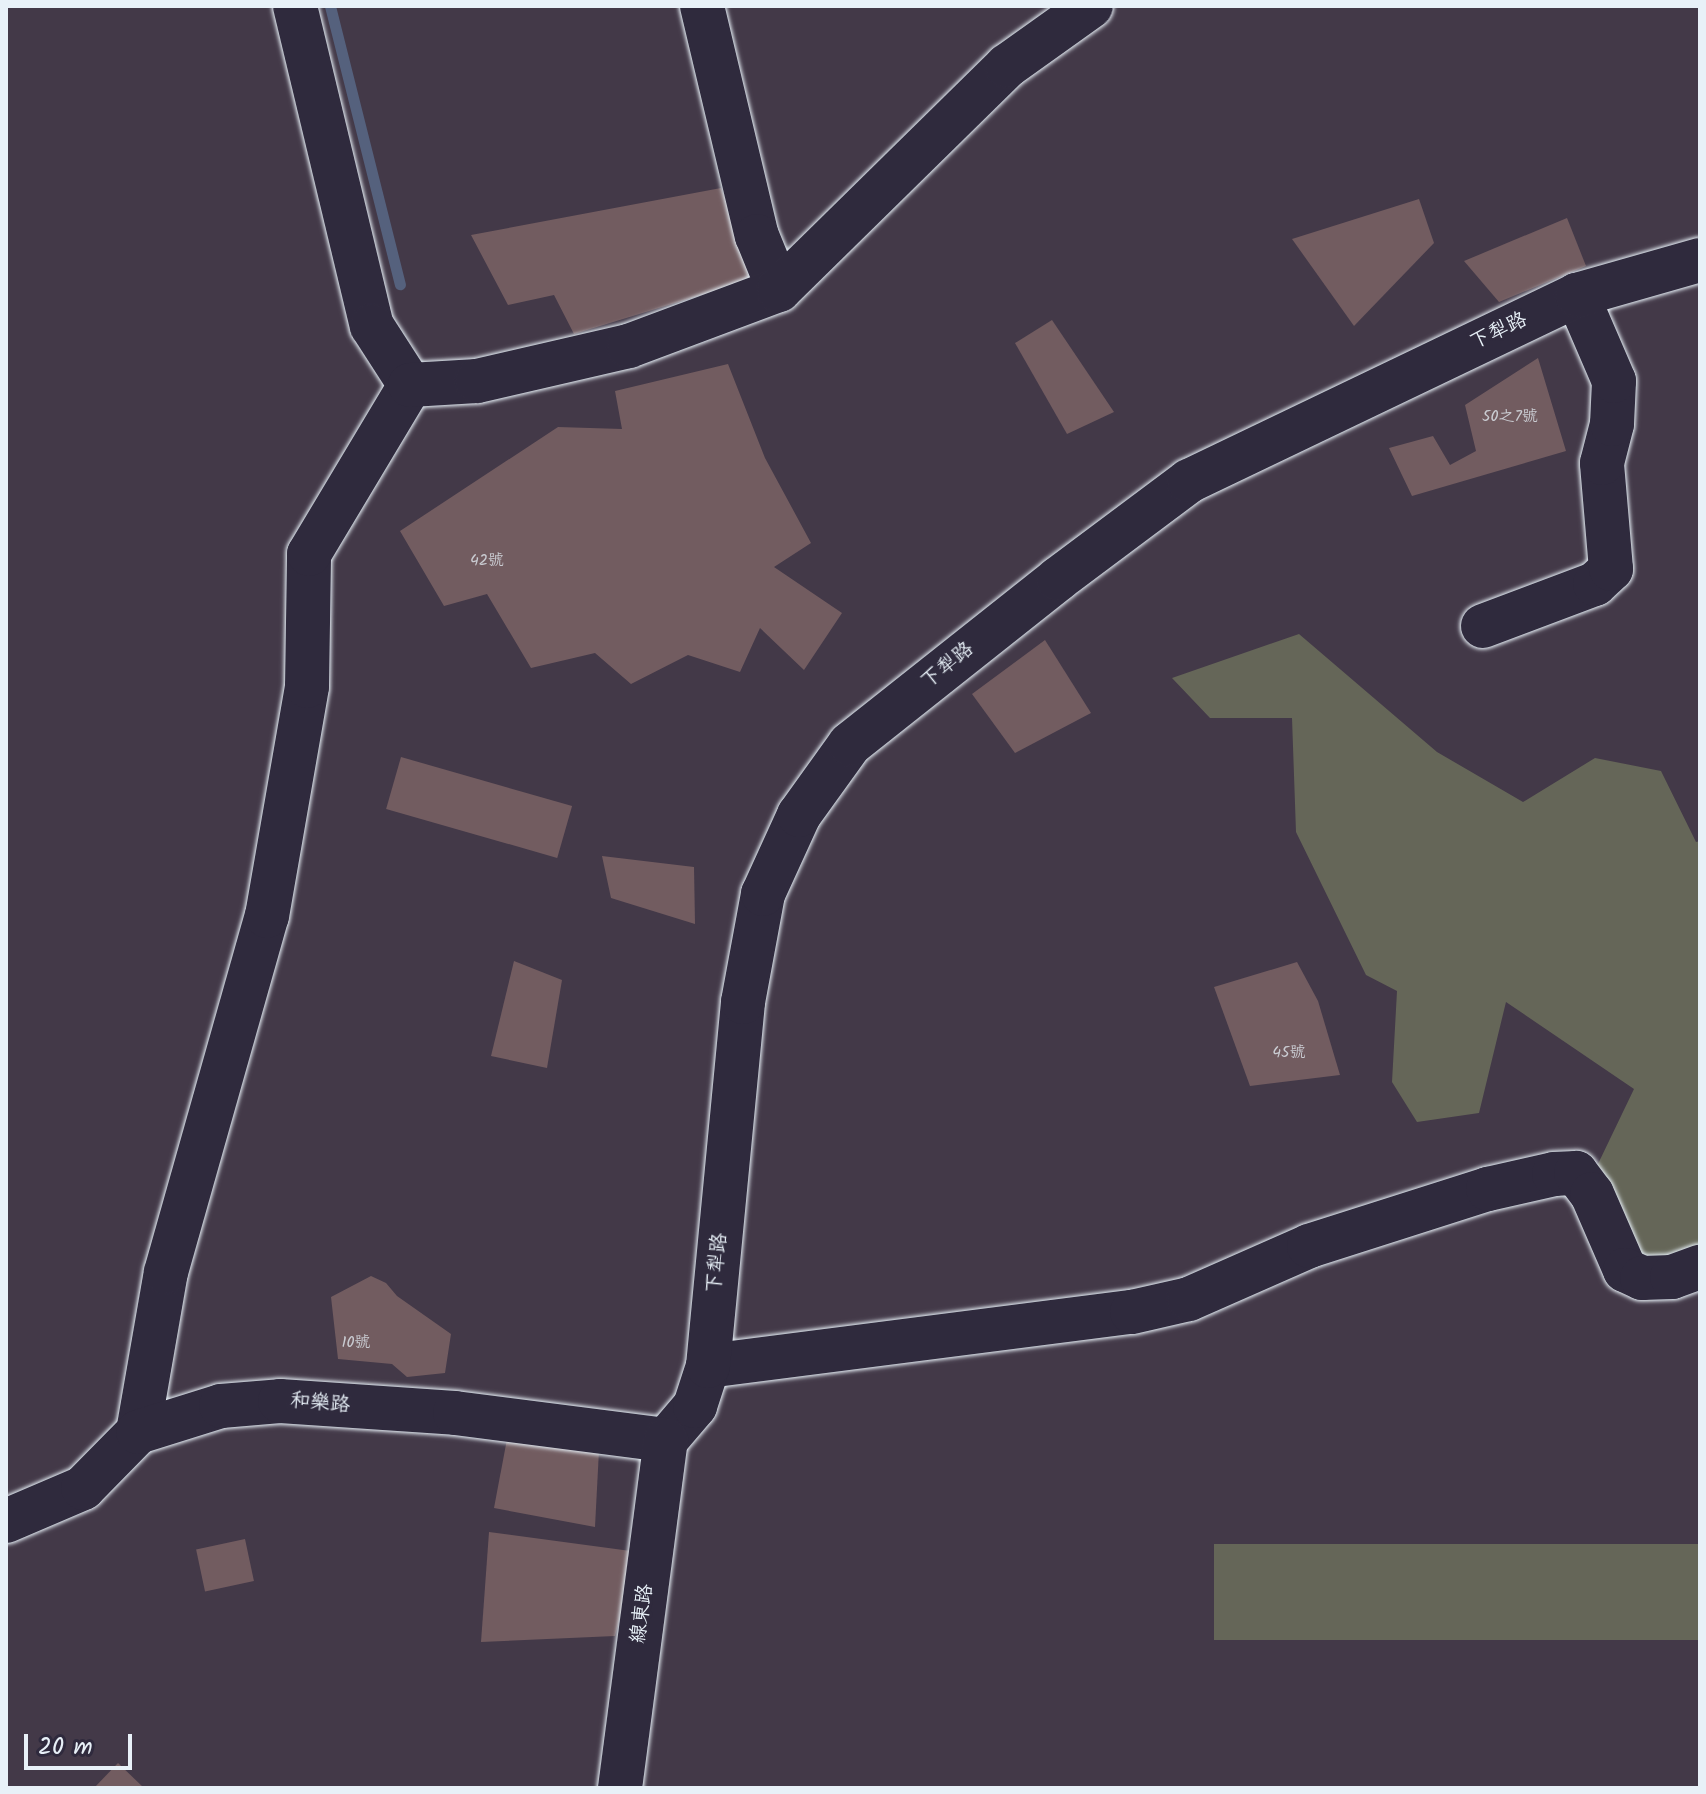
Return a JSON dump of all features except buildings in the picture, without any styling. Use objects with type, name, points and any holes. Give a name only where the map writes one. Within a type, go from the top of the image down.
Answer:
[{"type":"street","points":[[295,6],[372,326],[410,385]]},
{"type":"street","points":[[702,6],[757,236],[779,290]]},
{"type":"street","points":[[410,385],[477,381],[629,346],[779,290],[1007,66],[1091,6]]},
{"type":"street","name":"下犁路","points":[[666,1440],[695,1406],[708,1366],[743,1002],[763,894],[799,815],[850,744],[1058,579],[1189,481],[1577,295],[1700,260]]},
{"type":"street","points":[[1483,626],[1595,584],[1611,569],[1602,463],[1612,424],[1614,381],[1577,295]]},
{"type":"street","points":[[138,1432],[166,1272],[267,916],[307,686],[309,554],[410,385]]},
{"type":"street","points":[[708,1366],[1146,1309],[1189,1299],[1309,1246],[1488,1189],[1554,1174],[1576,1173],[1592,1194],[1615,1254],[1625,1270],[1642,1278],[1672,1277],[1700,1267]]},
{"type":"street","name":"和樂路","points":[[6,1521],[83,1488],[138,1432],[221,1406],[280,1401],[455,1413],[666,1440]]},
{"type":"street","name":"線東路","points":[[620,1788],[666,1440]]},
{"type":"green space","points":[[1299,634],[1437,752],[1523,802],[1595,758],[1661,771],[1696,842],[1700,841],[1700,1252],[1642,1270],[1597,1166],[1634,1089],[1506,1002],[1479,1113],[1417,1122],[1392,1082],[1397,991],[1366,975],[1296,832],[1292,718],[1210,718],[1172,678]]},
{"type":"green space","points":[[1214,1544],[1700,1544],[1700,1640],[1214,1640]]},
{"type":"waterway","points":[[330,6],[400,284]]}]
